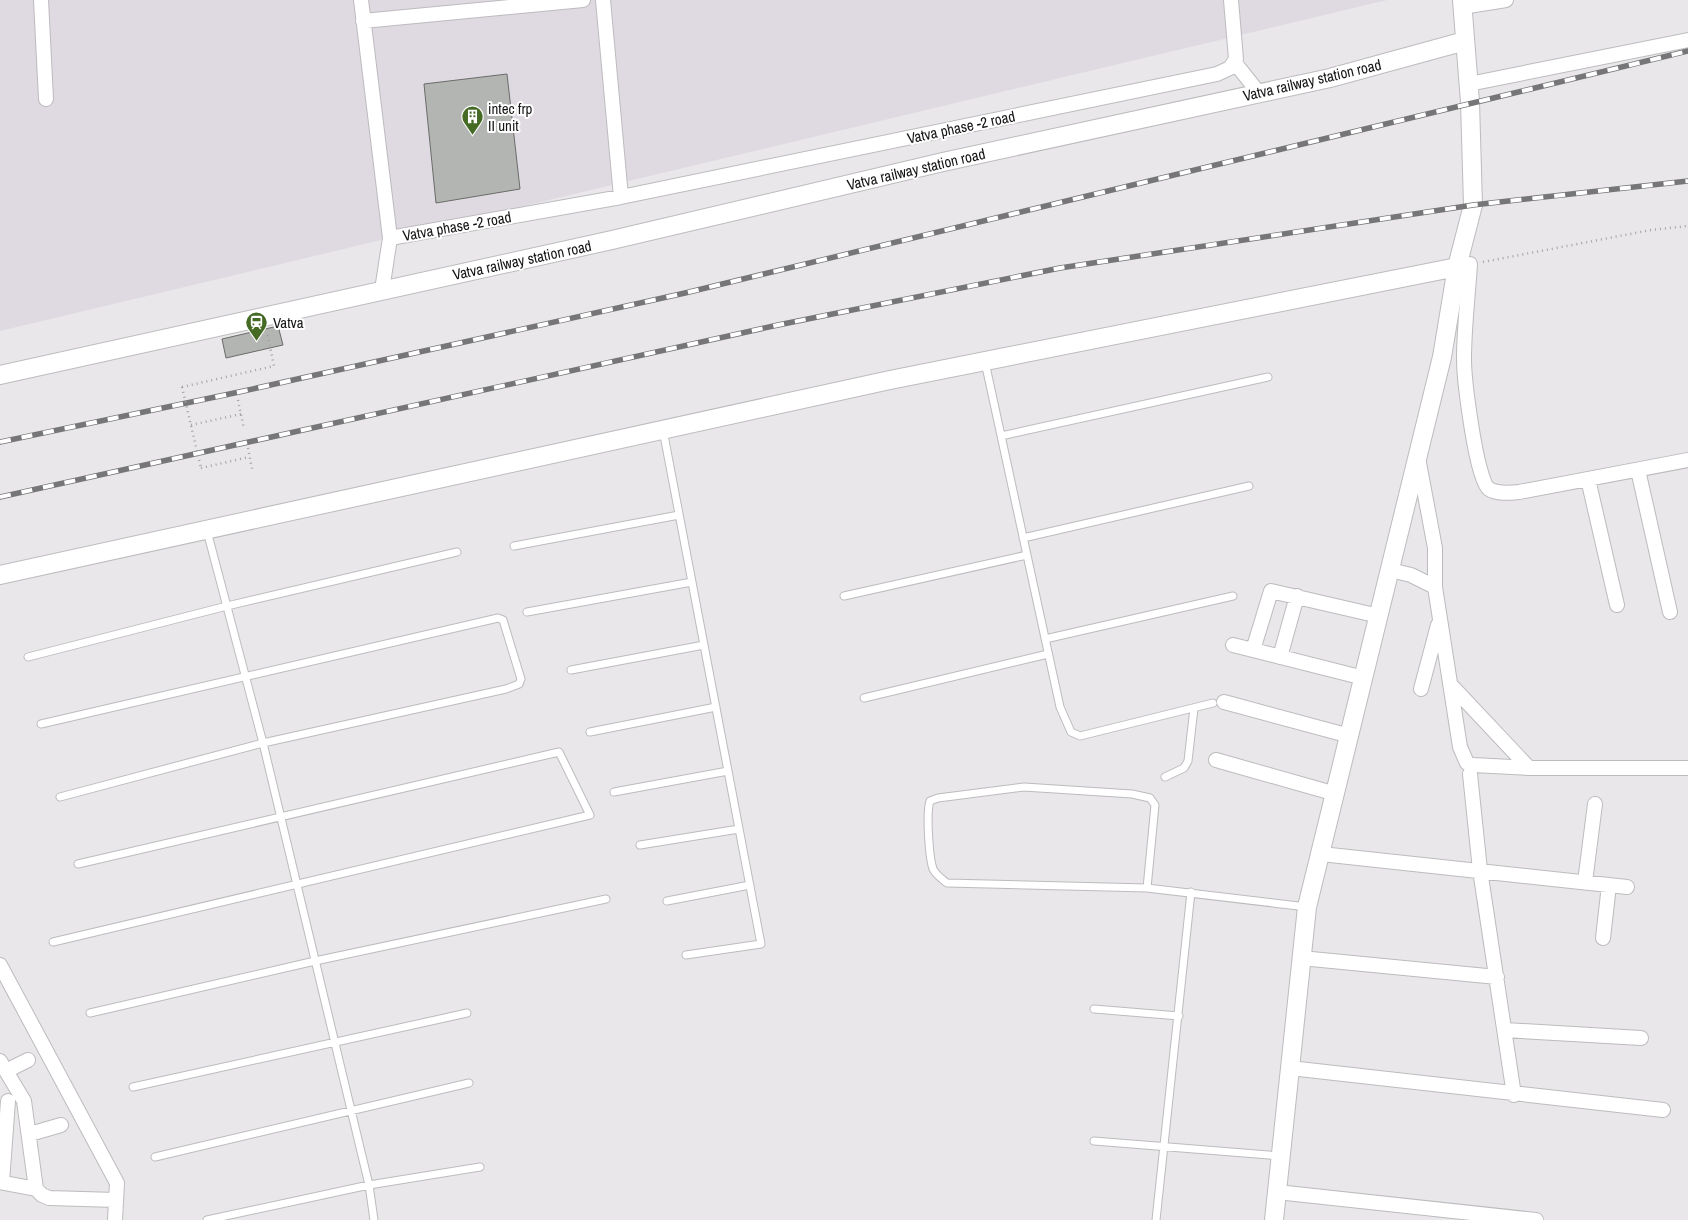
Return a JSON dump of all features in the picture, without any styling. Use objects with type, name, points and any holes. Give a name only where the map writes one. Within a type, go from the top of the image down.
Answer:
[{"type":"street","points":[[41,0],[46,99]]},
{"type":"street","name":"Vatva phase -2 road","points":[[361,0],[390,238],[622,197],[1217,74],[1230,68],[1235,63]]},
{"type":"street","points":[[363,21],[583,0]]},
{"type":"street","points":[[603,0],[622,197]]},
{"type":"street","points":[[1231,0],[1236,40],[1235,63],[1260,93]]},
{"type":"street","points":[[1274,1220],[1307,907],[1464,265],[1473,205],[1468,84],[1462,4],[1506,0]]},
{"type":"street","points":[[1468,84],[1688,40]]},
{"type":"street","name":"Vatva railway station road","points":[[0,374],[612,240],[943,162],[1330,78],[1465,41]]},
{"type":"street","points":[[374,291],[390,238]]},
{"type":"street","points":[[0,575],[985,361],[1464,265]]},
{"type":"street","points":[[1464,265],[1464,361],[1472,427],[1484,484],[1494,491],[1519,492],[1688,460]]},
{"type":"street","points":[[1418,457],[1423,495],[1431,520],[1435,548],[1436,587],[1460,747],[1467,763],[1473,765],[1529,768],[1688,768]]},
{"type":"street","points":[[1638,470],[1670,612]]},
{"type":"street","points":[[1588,479],[1617,605]]},
{"type":"street","points":[[1390,570],[1410,575],[1436,587]]},
{"type":"street","points":[[1253,650],[1268,594],[1274,591],[1379,616]]},
{"type":"street","points":[[1280,657],[1297,596]]},
{"type":"street","points":[[1421,689],[1440,618]]},
{"type":"street","points":[[1233,645],[1364,678]]},
{"type":"street","points":[[1450,684],[1529,768]]},
{"type":"street","points":[[1219,703],[1350,736]]},
{"type":"street","points":[[1216,760],[1336,794]]},
{"type":"street","points":[[1470,774],[1480,870],[1514,1095]]},
{"type":"street","points":[[1585,882],[1595,804]]},
{"type":"street","points":[[1321,854],[1627,887]]},
{"type":"street","points":[[1603,938],[1609,885]]},
{"type":"street","points":[[1302,958],[1496,977]]},
{"type":"street","points":[[0,964],[117,1183],[115,1220]]},
{"type":"street","points":[[1505,1030],[1640,1038]]},
{"type":"street","points":[[28,1060],[3,1066],[24,1101],[36,1189]]},
{"type":"street","points":[[1290,1068],[1514,1095],[1664,1110]]},
{"type":"street","points":[[24,1101],[4,1101],[1,1182],[36,1189],[42,1195],[50,1198],[116,1200]]},
{"type":"street","points":[[30,1134],[61,1124]]},
{"type":"street","points":[[1277,1192],[1534,1220]]},
{"type":"lane","points":[[985,361],[1048,654],[1060,707],[1067,724],[1076,735],[1084,735],[1219,703]]},
{"type":"lane","points":[[1001,436],[1268,377]]},
{"type":"lane","points":[[663,430],[762,944],[686,955]]},
{"type":"lane","points":[[1023,538],[1249,486]]},
{"type":"lane","points":[[514,546],[679,515]]},
{"type":"lane","points":[[207,530],[263,743],[279,816],[335,1040],[369,1185],[374,1220]]},
{"type":"lane","points":[[28,657],[227,606],[457,552]]},
{"type":"lane","points":[[844,596],[1027,554]]},
{"type":"lane","points":[[527,612],[692,582]]},
{"type":"lane","points":[[1045,639],[1233,596]]},
{"type":"lane","points":[[41,724],[498,618],[503,620],[521,679],[519,684],[506,689],[263,743],[60,796]]},
{"type":"lane","points":[[571,670],[704,645]]},
{"type":"lane","points":[[864,698],[1048,654]]},
{"type":"lane","points":[[590,732],[716,707]]},
{"type":"lane","points":[[1165,777],[1184,768],[1188,762],[1194,708]]},
{"type":"lane","points":[[53,942],[590,815],[559,752],[78,864]]},
{"type":"lane","points":[[614,792],[728,771]]},
{"type":"lane","points":[[1147,888],[1155,805],[1150,798],[1132,794],[1024,787],[938,798],[930,801],[928,818],[933,869],[939,878],[947,883],[1147,888],[1307,907]]},
{"type":"lane","points":[[640,845],[739,828]]},
{"type":"lane","points":[[667,902],[750,885]]},
{"type":"lane","points":[[1156,1220],[1166,1148],[1191,892]]},
{"type":"lane","points":[[90,1013],[315,961],[606,899]]},
{"type":"lane","points":[[1094,1009],[1179,1016]]},
{"type":"lane","points":[[133,1087],[335,1040],[467,1013]]},
{"type":"lane","points":[[155,1157],[469,1083]]},
{"type":"lane","points":[[1094,1141],[1281,1156]]},
{"type":"lane","points":[[207,1220],[369,1185],[480,1167]]},
{"type":"path","points":[[1464,265],[1651,230],[1688,226]]},
{"type":"path","points":[[249,457],[201,468],[182,387],[274,366],[263,316]]},
{"type":"path","points":[[238,400],[244,429]]},
{"type":"path","points":[[191,425],[240,414]]},
{"type":"path","points":[[248,448],[252,469]]},
{"type":"shaded area","points":[[0,0],[1387,0],[0,331]]},
{"type":"building","name":"intec frp II unit","points":[[507,74],[520,189],[436,203],[424,84]]},
{"type":"building","points":[[278,326],[283,345],[226,358],[222,339]]},
{"type":"railway","points":[[0,442],[239,392],[685,293],[1688,51]]},
{"type":"railway","points":[[0,497],[778,325],[1060,268],[1473,205],[1688,181]]},
{"type":"place","name":"intec frp II unit","points":[[472,136]]},
{"type":"place","name":"Vatva","points":[[257,341]]}]
